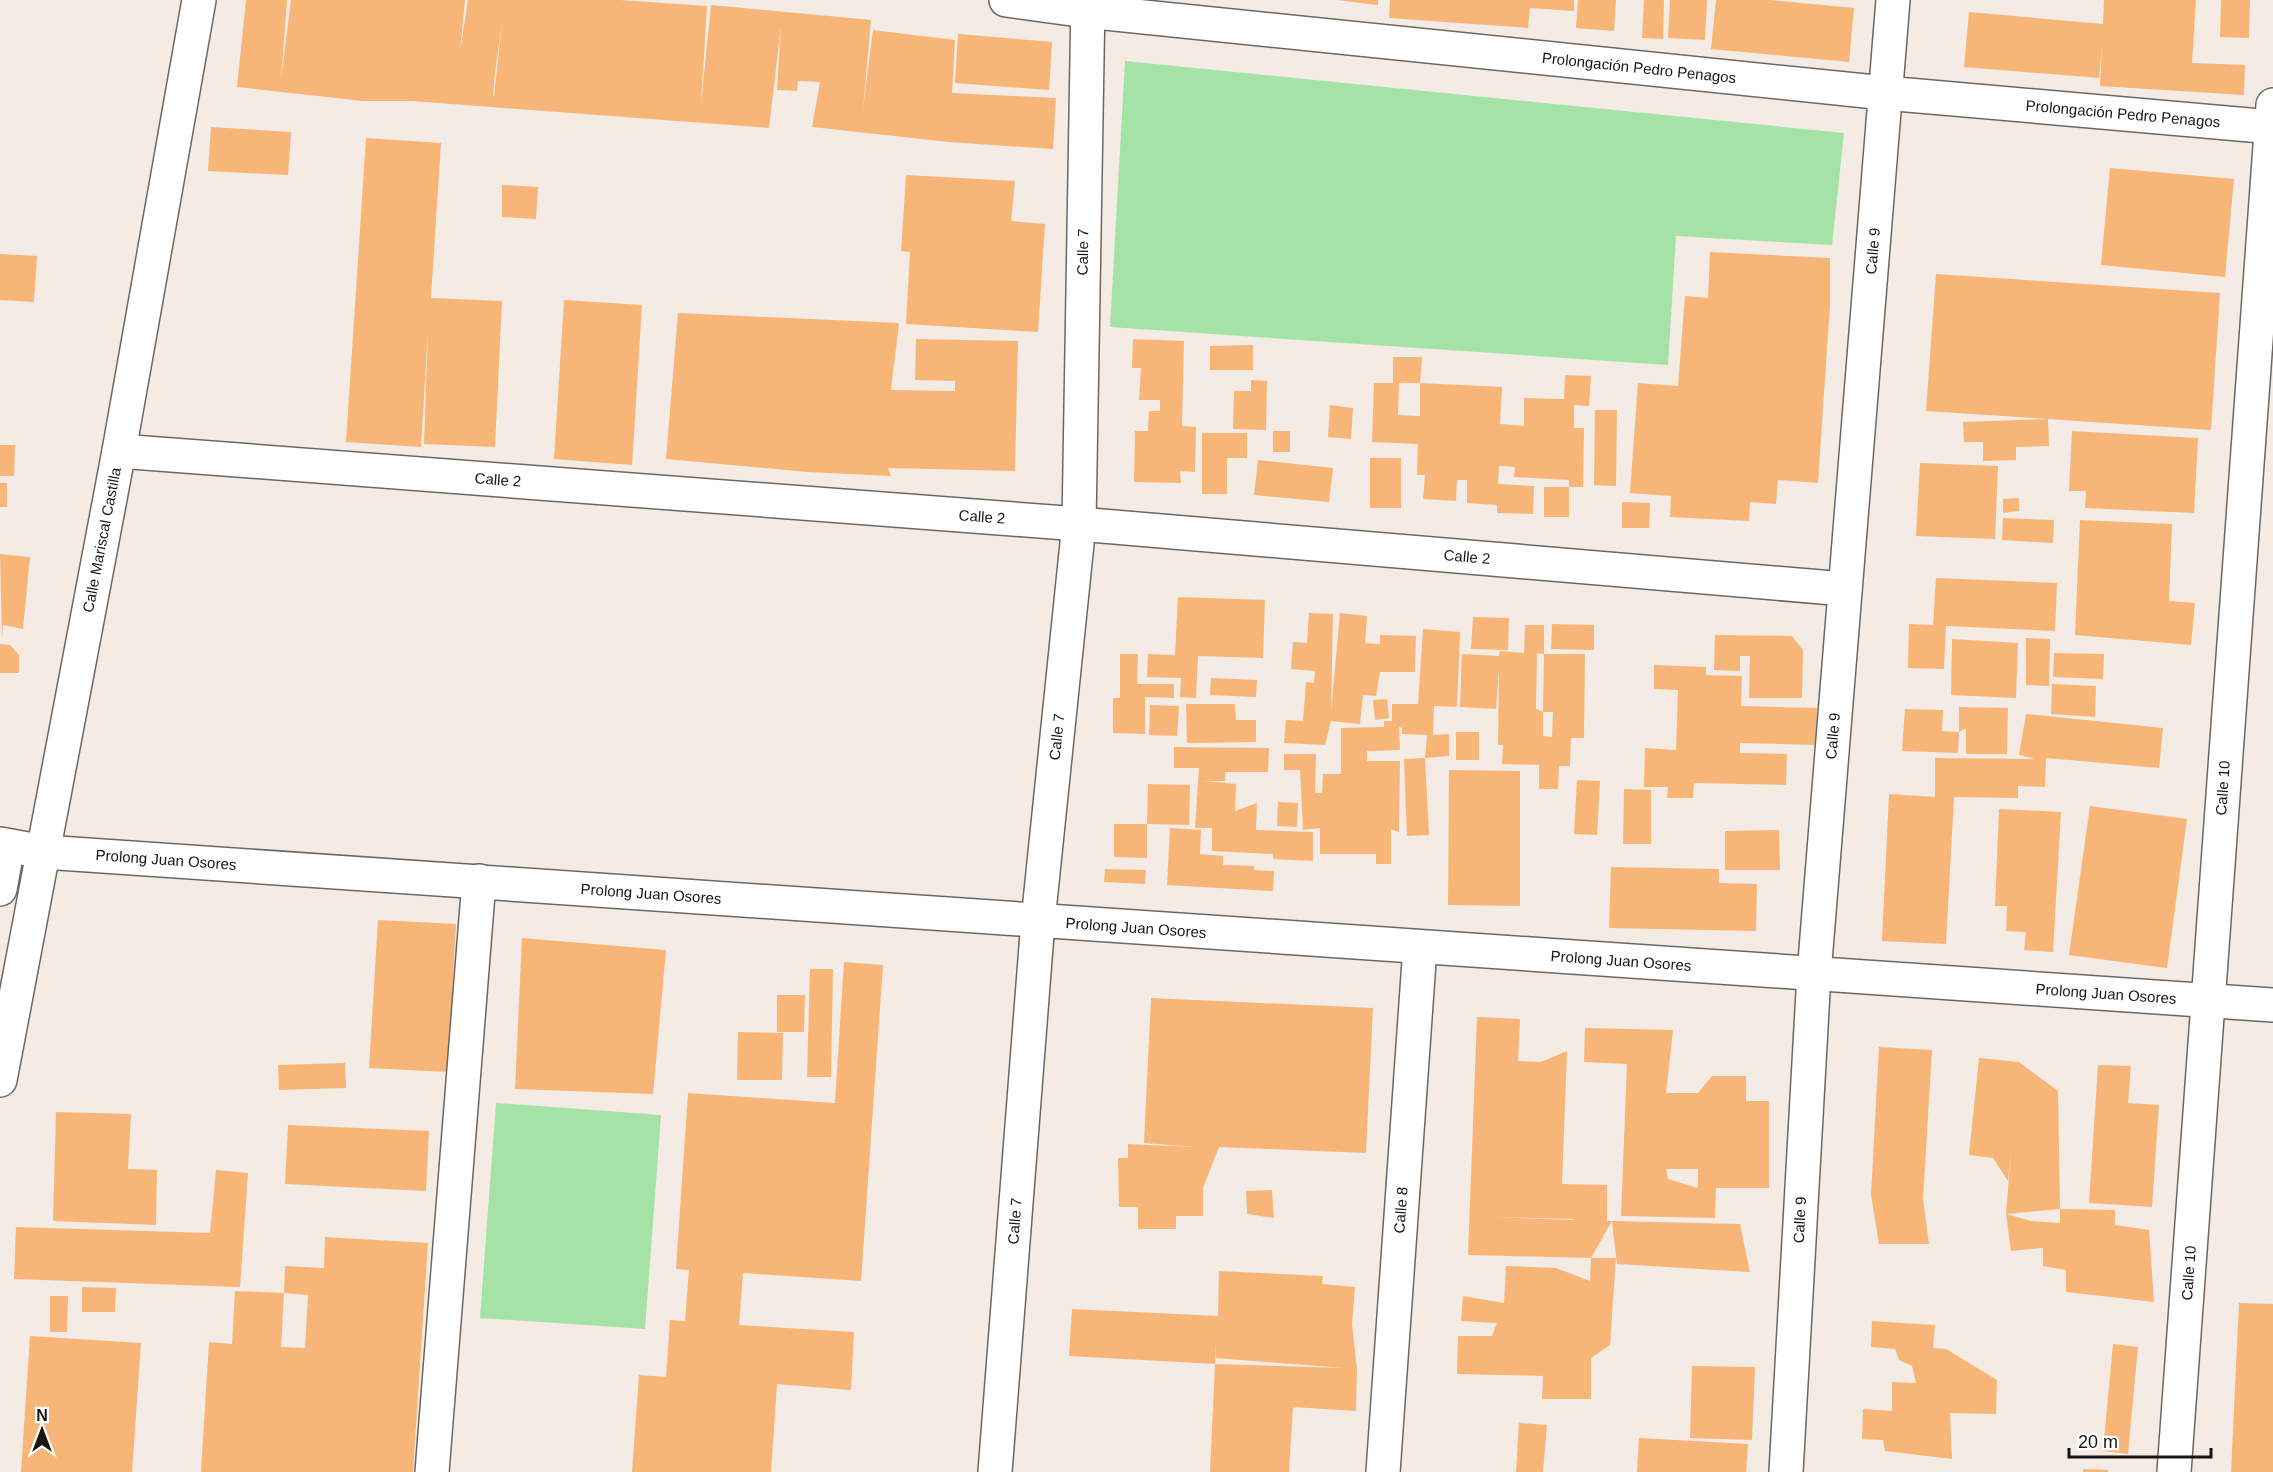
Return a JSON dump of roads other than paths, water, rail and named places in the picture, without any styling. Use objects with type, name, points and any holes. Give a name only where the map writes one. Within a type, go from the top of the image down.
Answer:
[{"type":"street","name":"Calle Mariscal Castilla","points":[[0,1080],[119,451],[199,0]]},
{"type":"street","name":"Prolongación Pedro Penagos","points":[[1006,0],[1087,5],[1886,93],[2272,119]]},
{"type":"street","name":"Calle 9","points":[[1785,1472],[1814,974],[1893,0]]},
{"type":"street","name":"Calle 7","points":[[995,1472],[1038,921],[1079,524],[1087,5]]},
{"type":"street","name":"Calle 10","points":[[2174,1472],[2272,119]]},
{"type":"street","name":"Calle 2","points":[[119,451],[1079,524],[1845,589]]},
{"type":"street","name":"Prolong Juan Osores","points":[[4,845],[44,852],[2273,1005]]},
{"type":"street","points":[[0,889],[4,845]]},
{"type":"street","points":[[432,1472],[479,881]]},
{"type":"street","name":"Calle 8","points":[[1383,1472],[1420,947]]}]
